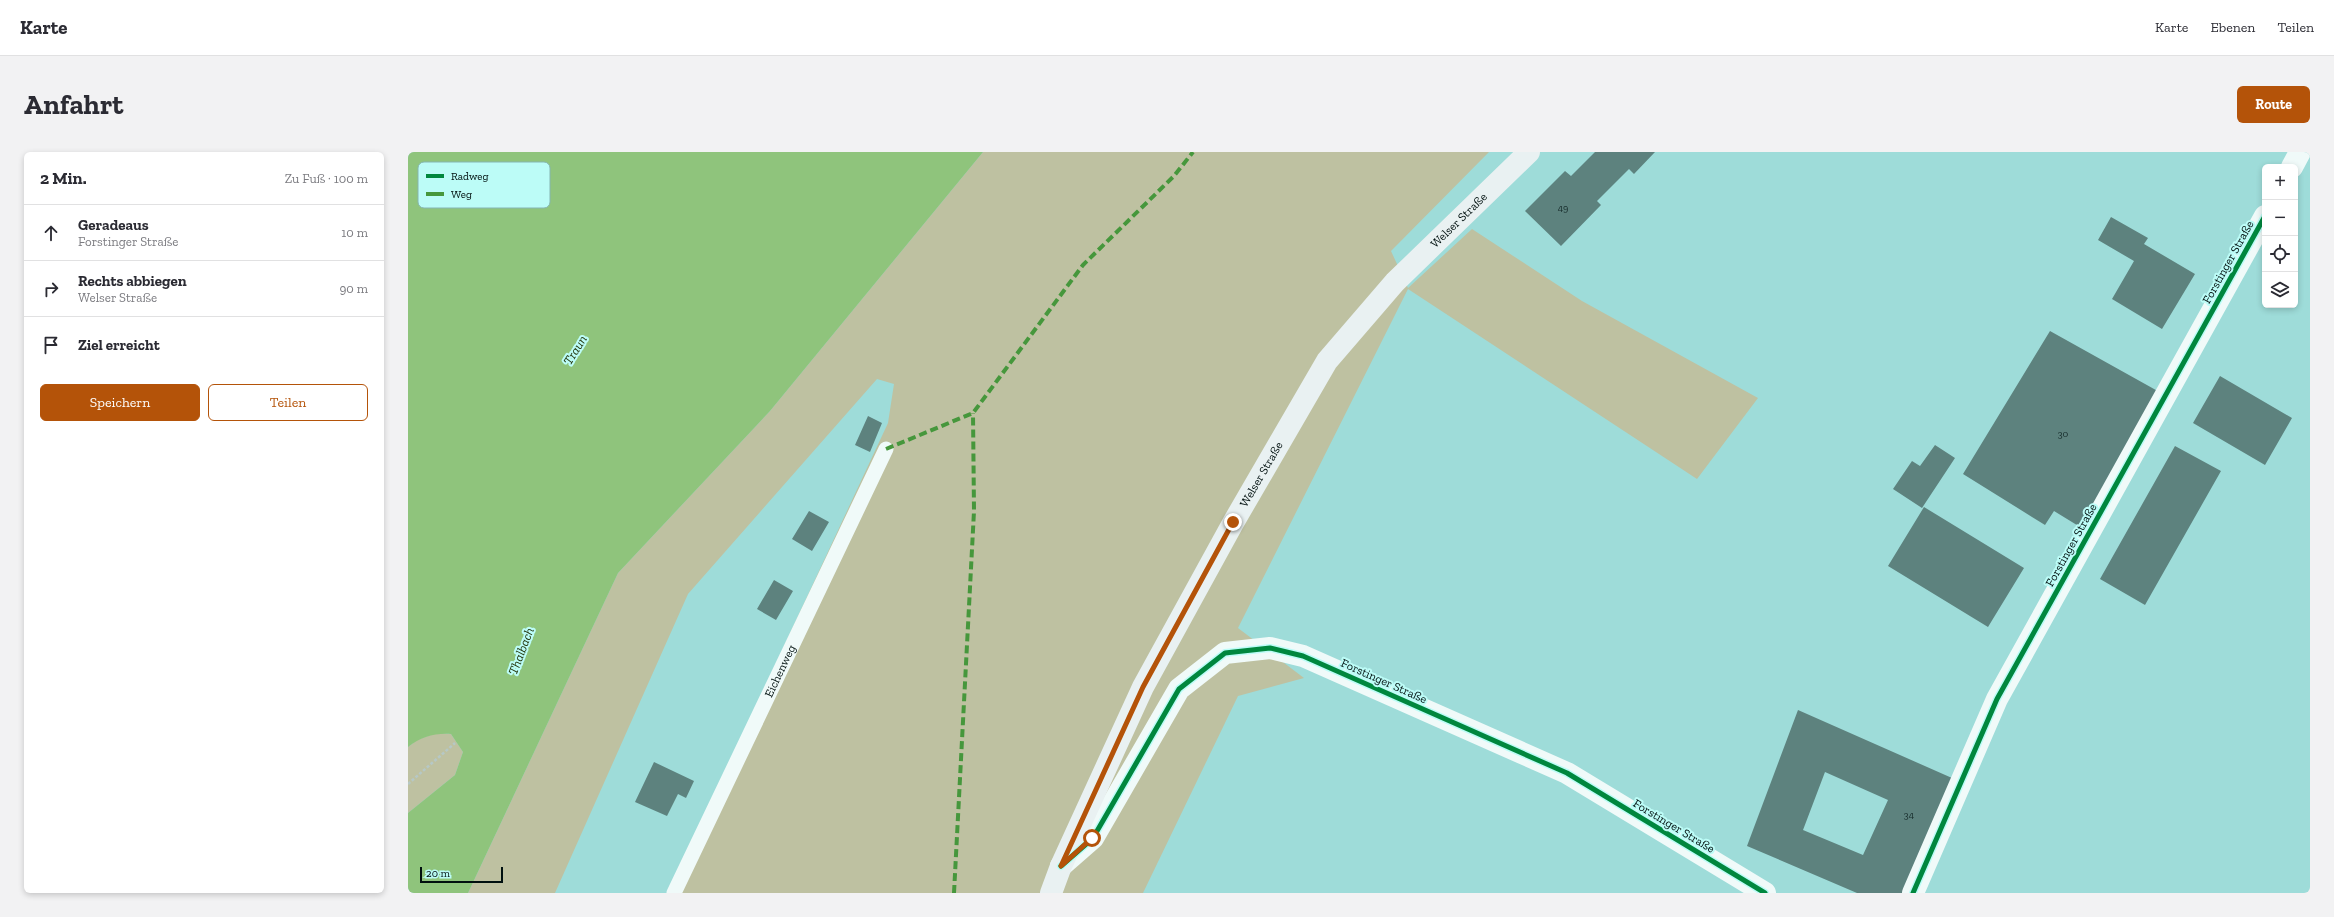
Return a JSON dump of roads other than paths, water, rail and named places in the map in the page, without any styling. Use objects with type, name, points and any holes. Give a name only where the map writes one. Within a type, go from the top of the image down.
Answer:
[{"type":"main road","name":"Welser Straße","points":[[1051,893],[1061,866],[1143,687],[1233,522],[1327,361],[1394,282],[1529,152]]},
{"type":"street","points":[[2294,164],[2300,152]]},
{"type":"street","name":"Forstinger Straße","points":[[1913,893],[1997,699],[2262,221]]},
{"type":"street","name":"Forstinger Straße","points":[[1061,866],[1092,838],[1179,689],[1225,653],[1270,648],[1303,656],[1567,773],[1765,893]]},
{"type":"lane","name":"Eichenweg","points":[[674,893],[886,449]]},
{"type":"water","points":[[408,152],[983,152],[770,411],[618,573],[468,893],[408,893],[408,813],[455,775],[463,752],[451,734],[428,736],[408,747]]},
{"type":"water label","name":"Traun","points":[[575,350]]},
{"type":"water label","name":"Thalbach","points":[[521,651]]}]
